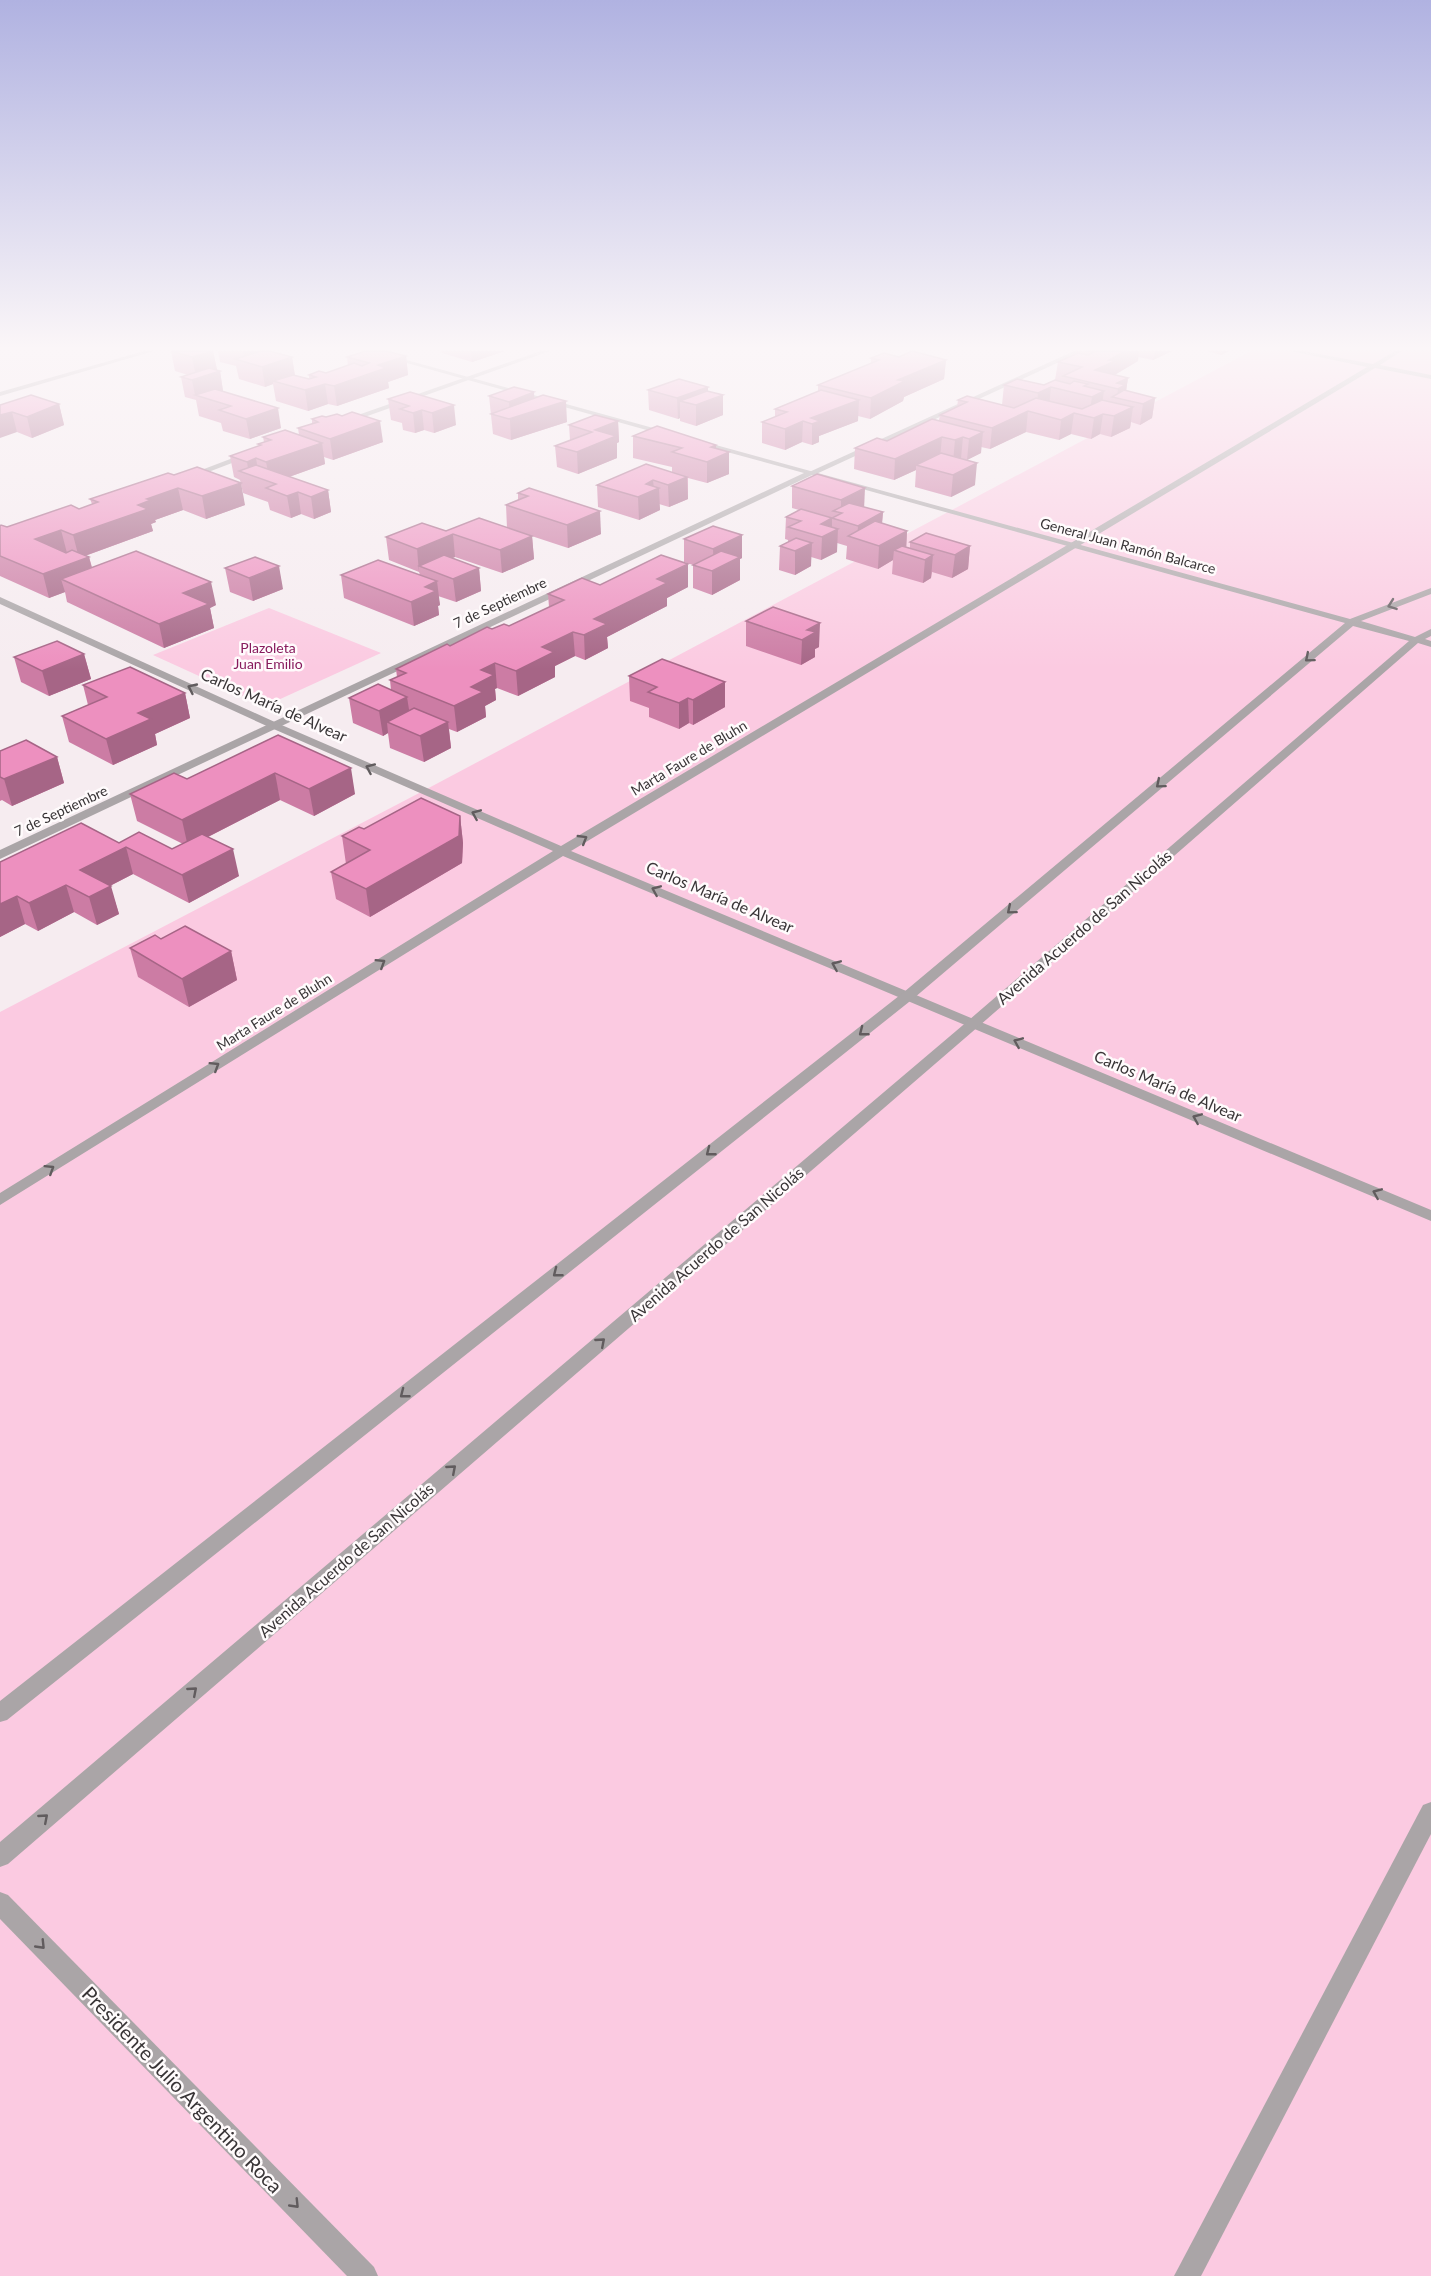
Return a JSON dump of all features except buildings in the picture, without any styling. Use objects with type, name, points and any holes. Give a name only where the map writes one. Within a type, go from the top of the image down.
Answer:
[{"type":"street","points":[[178,480],[244,457]]},
{"type":"street","name":"General Juan Ramón Balcarce","points":[[754,457],[1423,642]]},
{"type":"street","name":"7 de Septiembre","points":[[0,855],[846,457]]},
{"type":"street","name":"Marta Faure de Bluhn","points":[[0,1200],[562,851],[1219,457]]},
{"type":"street","points":[[0,1713],[909,995],[1353,621],[1431,591]]},
{"type":"street","name":"Carlos María de Alvear","points":[[0,600],[273,725],[562,851],[1431,1216]]},
{"type":"street","name":"Avenida Acuerdo de San Nicolás","points":[[0,1856],[1423,642],[1431,632]]},
{"type":"street","points":[[1186,2276],[1431,1812]]},
{"type":"street","name":"Presidente Julio Argentino Roca","points":[[0,1903],[365,2276]]},
{"type":"green space","points":[[1051,457],[1431,457],[1431,2276],[0,2276],[0,1012],[423,791]]},
{"type":"green space","name":"Plazoleta Juan Emilio","points":[[269,608],[381,653],[265,706],[153,655]]}]
